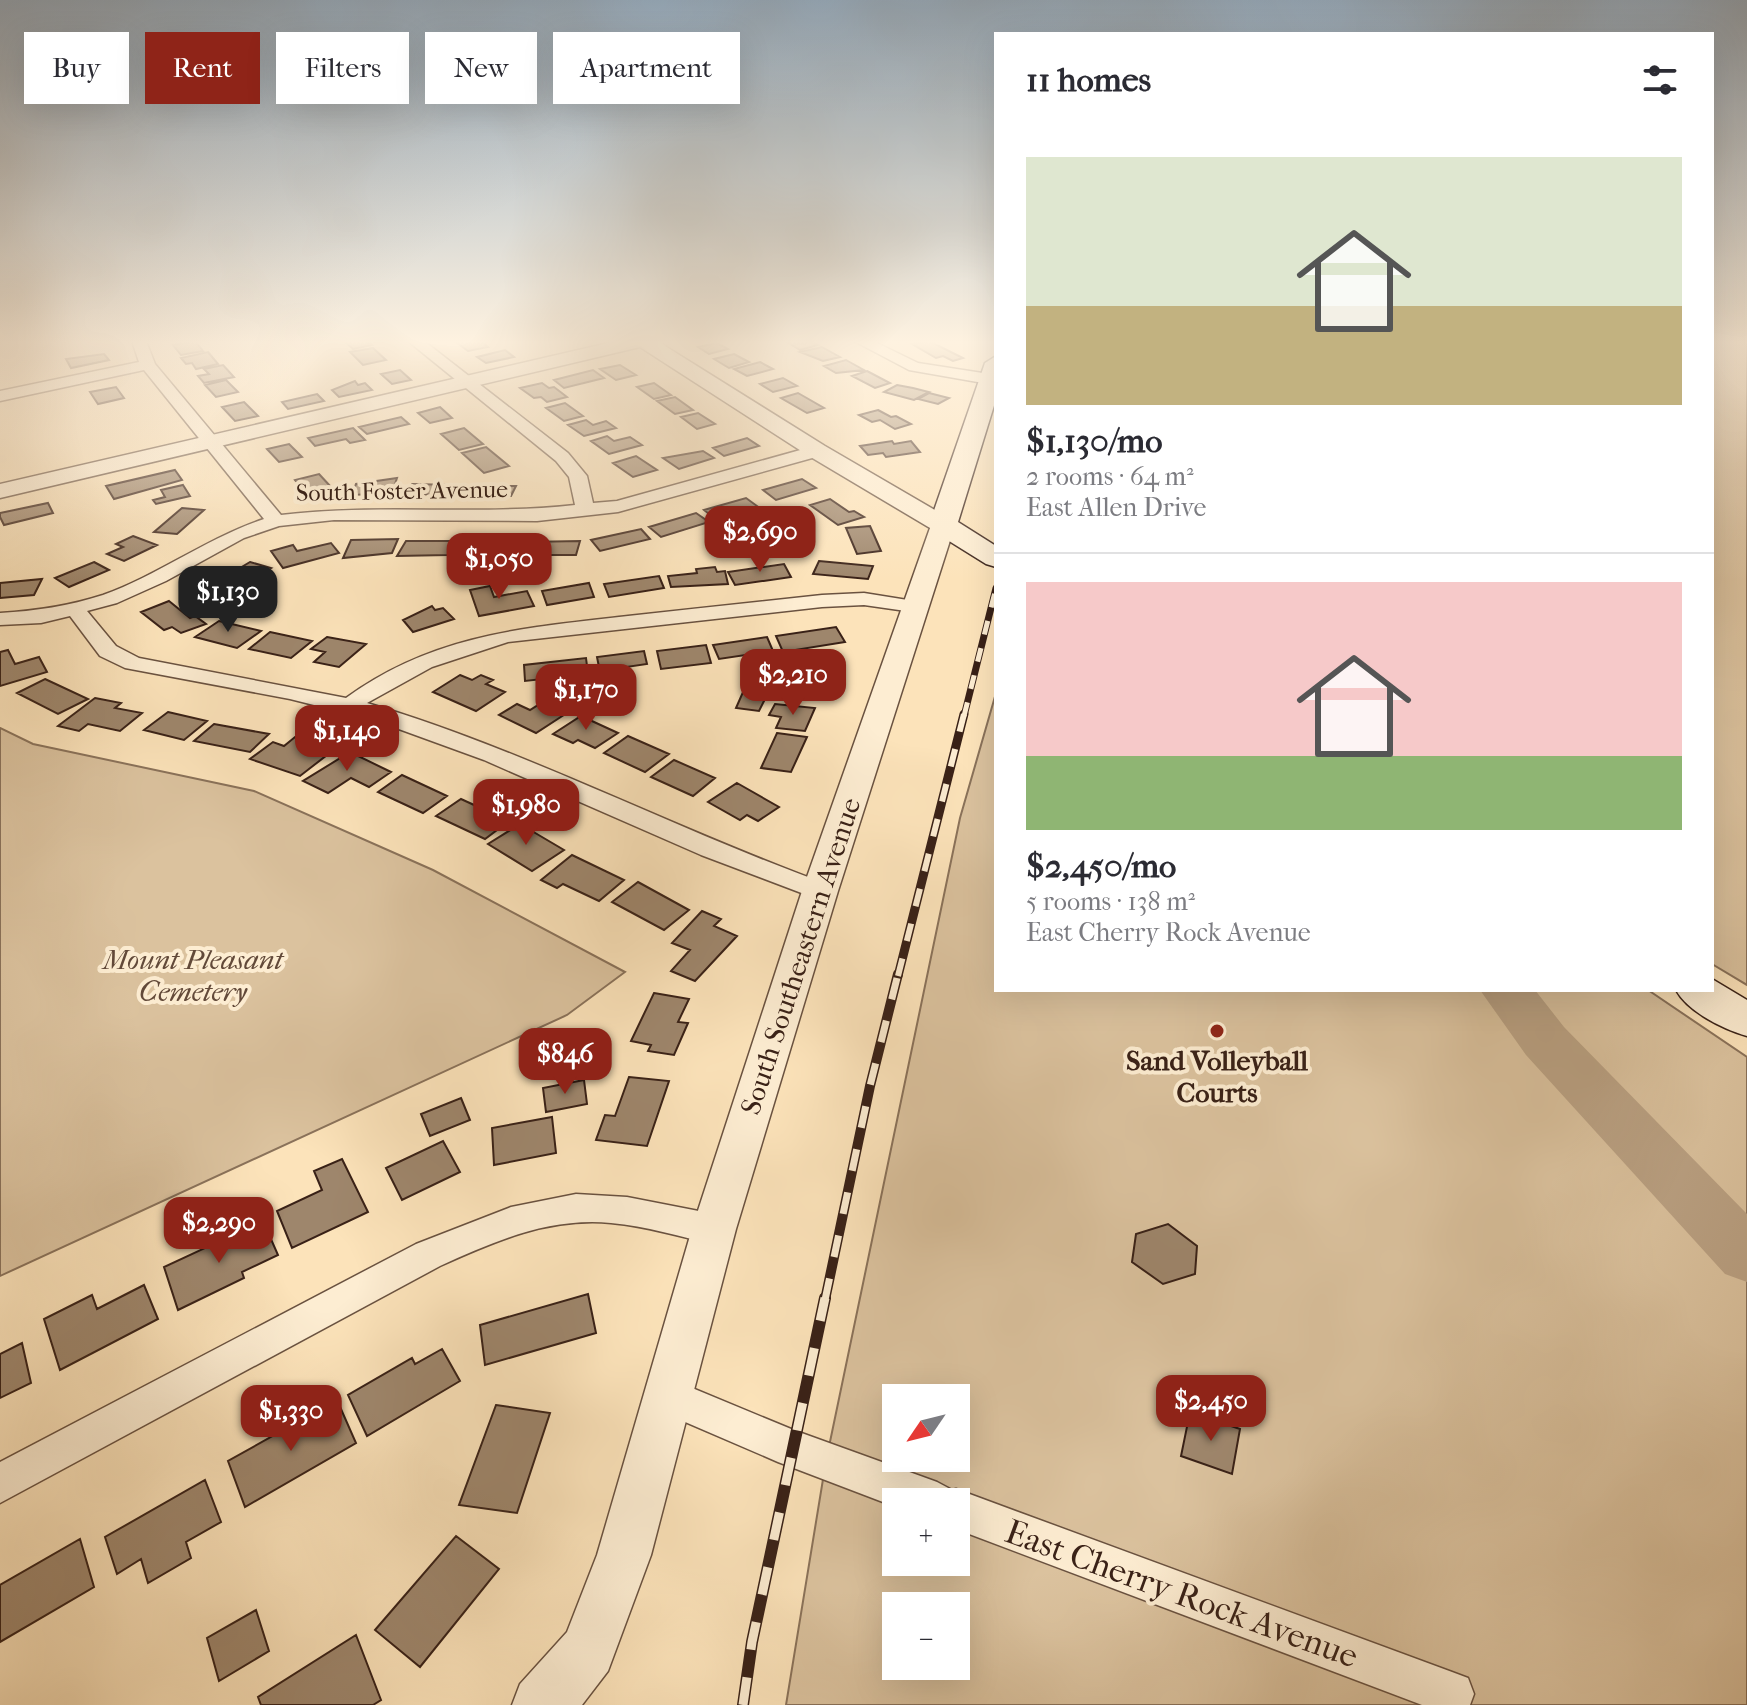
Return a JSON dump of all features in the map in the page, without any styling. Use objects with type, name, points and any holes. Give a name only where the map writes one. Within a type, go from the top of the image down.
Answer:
[{"type":"main road","name":"South Southeastern Avenue","points":[[943,525],[976,421]]},
{"type":"main road","points":[[943,525],[994,557]]},
{"type":"main road","points":[[1700,992],[1747,1020]]},
{"type":"street","points":[[195,421],[276,521]]},
{"type":"street","points":[[0,491],[300,421]]},
{"type":"street","points":[[515,421],[562,457],[578,476],[585,509]]},
{"type":"street","points":[[769,421],[943,525]]},
{"type":"street","name":"South Foster Avenue","points":[[0,619],[41,617],[110,599],[159,577],[237,534],[276,521],[334,514],[537,515],[585,509],[647,499],[817,451]]},
{"type":"street","name":"South Southeastern Avenue","points":[[541,1705],[588,1651],[624,1555],[714,1229],[820,891],[913,606],[943,525]]},
{"type":"street","points":[[349,706],[373,687],[414,665],[459,648],[508,636],[822,601],[864,599],[913,606]]},
{"type":"street","points":[[75,609],[108,651],[133,663],[383,715],[558,782],[748,867],[820,891]]},
{"type":"street","points":[[0,1483],[428,1255],[495,1225],[544,1213],[599,1208],[714,1229]]},
{"type":"street","points":[[668,1396],[792,1449],[899,1488]]},
{"type":"street","name":"East Cherry Rock Avenue","points":[[970,1514],[1452,1694]]},
{"type":"green space","points":[[1714,421],[1747,421],[1747,985],[1714,965]]},
{"type":"green space","points":[[994,700],[994,992],[1651,992],[1747,1057],[1747,1705],[786,1705],[826,1461],[960,818]]},
{"type":"green space","name":"Mount Pleasant Cemetery","points":[[0,728],[33,744],[254,791],[433,870],[625,972],[567,1015],[0,1276]]},
{"type":"building","points":[[386,421],[405,421],[409,424],[367,434],[359,427]]},
{"type":"building","points":[[584,421],[593,425],[606,421],[616,428],[584,436],[568,425]]},
{"type":"building","points":[[686,421],[710,421],[715,424],[697,429]]},
{"type":"building","points":[[881,421],[905,421],[911,424],[895,429]]},
{"type":"building","points":[[353,428],[365,440],[350,443],[346,439],[315,446],[308,438]]},
{"type":"building","points":[[464,428],[483,444],[459,450],[441,434]]},
{"type":"building","points":[[607,436],[614,441],[630,437],[642,445],[609,454],[591,441]]},
{"type":"building","points":[[747,438],[759,446],[724,456],[713,448]]},
{"type":"building","points":[[892,441],[894,444],[911,441],[920,452],[886,457],[883,453],[868,455],[860,446]]},
{"type":"building","points":[[289,444],[302,457],[279,462],[267,449]]},
{"type":"building","points":[[486,447],[509,466],[484,473],[462,453]]},
{"type":"building","points":[[703,451],[714,458],[679,469],[663,458]]},
{"type":"building","points":[[636,456],[657,470],[633,477],[613,463]]},
{"type":"building","points":[[175,470],[182,480],[114,499],[106,486]]},
{"type":"building","points":[[319,474],[331,487],[306,493],[295,480]]},
{"type":"building","points":[[397,478],[392,493],[352,495],[356,484]]},
{"type":"building","points":[[802,479],[816,488],[776,500],[763,490]]},
{"type":"building","points":[[412,484],[453,485],[447,495],[407,494]]},
{"type":"building","points":[[183,485],[190,496],[156,504],[153,500],[165,497],[161,490]]},
{"type":"building","points":[[475,486],[516,486],[511,496],[470,496]]},
{"type":"building","points":[[746,498],[757,506],[714,518],[704,510]]},
{"type":"building","points":[[830,499],[849,512],[854,511],[864,517],[838,525],[810,505]]},
{"type":"building","points":[[48,503],[53,513],[4,525],[0,517],[0,513]]},
{"type":"building","points":[[182,508],[204,510],[177,534],[154,532]]},
{"type":"building","points":[[696,513],[709,522],[661,537],[649,527]]},
{"type":"building","points":[[870,526],[881,551],[857,554],[846,528]]},
{"type":"building","points":[[641,529],[650,539],[600,551],[591,540]]},
{"type":"building","points":[[133,536],[157,545],[124,561],[107,554],[123,547],[116,544]]},
{"type":"building","points":[[398,539],[392,553],[343,558],[351,540]]},
{"type":"building","points":[[406,541],[454,541],[448,555],[397,556]]},
{"type":"building","points":[[580,541],[576,555],[521,555],[526,542]]},
{"type":"building","points":[[514,542],[509,555],[456,555],[461,544]]},
{"type":"building","points":[[331,543],[339,553],[283,568],[271,551],[293,545],[297,551]]},
{"type":"building","points":[[819,561],[873,566],[868,579],[813,574]]},
{"type":"building","points":[[94,562],[109,570],[69,587],[55,578]]},
{"type":"building","points":[[250,562],[271,568],[225,595],[198,588],[219,575],[225,577]]},
{"type":"building","points":[[784,564],[791,577],[735,585],[728,572]]},
{"type":"building","points":[[715,567],[717,572],[725,571],[728,584],[671,587],[668,576],[697,573],[696,569]]},
{"type":"building","points":[[659,576],[664,588],[609,597],[604,584]]},
{"type":"building","points":[[42,579],[34,595],[0,598],[0,583]]},
{"type":"building","points":[[589,583],[594,597],[547,605],[542,591]]},
{"type":"building","points":[[490,586],[494,597],[527,591],[534,606],[479,616],[470,590]]},
{"type":"building","points":[[169,601],[190,618],[195,616],[206,624],[181,633],[172,627],[164,630],[141,612]]},
{"type":"building","points":[[432,606],[435,610],[443,608],[454,619],[413,632],[403,620]]},
{"type":"building","points":[[219,621],[261,631],[237,648],[195,637]]},
{"type":"building","points":[[836,627],[845,642],[783,652],[776,636]]},
{"type":"building","points":[[270,632],[312,641],[291,658],[249,649]]},
{"type":"building","points":[[327,637],[366,644],[339,667],[314,662],[325,652],[311,649]]},
{"type":"building","points":[[767,637],[773,651],[719,659],[713,645]]},
{"type":"building","points":[[706,645],[711,663],[661,669],[657,651]]},
{"type":"building","points":[[8,650],[15,664],[39,657],[47,672],[0,686],[0,652]]},
{"type":"building","points":[[644,651],[647,664],[626,667],[628,678],[602,682],[597,657]]},
{"type":"building","points":[[586,658],[588,674],[525,681],[524,665]]},
{"type":"building","points":[[807,665],[834,668],[825,691],[789,687],[793,679],[801,680]]},
{"type":"building","points":[[767,670],[787,680],[766,693],[746,683]]},
{"type":"building","points":[[460,675],[472,680],[481,675],[493,680],[486,684],[505,692],[476,711],[433,692]]},
{"type":"building","points":[[45,679],[88,699],[58,714],[17,693]]},
{"type":"building","points":[[743,692],[767,695],[759,711],[736,708]]},
{"type":"building","points":[[95,698],[121,703],[115,708],[142,713],[120,731],[88,724],[79,731],[58,726]]},
{"type":"building","points":[[546,700],[570,711],[536,733],[499,715],[517,704],[530,710]]},
{"type":"building","points":[[775,704],[815,708],[805,731],[776,728],[781,717],[769,715]]},
{"type":"building","points":[[168,712],[207,721],[184,740],[144,730]]},
{"type":"building","points":[[581,716],[618,733],[595,748],[553,734]]},
{"type":"building","points":[[214,724],[269,734],[250,752],[194,741]]},
{"type":"building","points":[[777,733],[807,737],[791,772],[761,768]]},
{"type":"building","points":[[628,736],[669,754],[645,772],[604,753]]},
{"type":"building","points":[[295,737],[319,745],[312,750],[327,755],[300,776],[250,759],[273,742],[284,746]]},
{"type":"building","points":[[350,752],[391,772],[369,787],[351,778],[328,793],[303,781]]},
{"type":"building","points":[[674,760],[715,778],[693,796],[651,777]]},
{"type":"building","points":[[402,775],[447,796],[423,813],[378,792]]},
{"type":"building","points":[[737,783],[779,807],[758,821],[747,815],[740,820],[708,802]]},
{"type":"building","points":[[461,799],[509,821],[485,839],[436,816]]},
{"type":"building","points":[[520,824],[564,850],[532,871],[488,844]]},
{"type":"building","points":[[572,855],[624,880],[599,901],[563,884],[557,888],[541,880]]},
{"type":"building","points":[[638,882],[689,910],[664,930],[612,902]]},
{"type":"building","points":[[702,911],[721,919],[714,926],[737,936],[695,981],[671,971],[690,950],[672,943]]},
{"type":"building","points":[[654,993],[689,999],[678,1022],[688,1023],[674,1055],[648,1051],[651,1045],[631,1041]]},
{"type":"building","points":[[629,1077],[669,1081],[647,1146],[596,1140],[605,1115],[615,1116]]},
{"type":"building","points":[[584,1080],[587,1104],[546,1112],[543,1088]]},
{"type":"building","points":[[461,1098],[470,1120],[430,1136],[421,1114]]},
{"type":"building","points":[[552,1117],[556,1153],[494,1165],[492,1128]]},
{"type":"building","points":[[443,1141],[460,1172],[402,1200],[386,1168]]},
{"type":"building","points":[[342,1159],[368,1212],[292,1248],[277,1211],[322,1190],[314,1171]]},
{"type":"building","points":[[263,1221],[278,1255],[242,1272],[244,1278],[178,1310],[164,1267]]},
{"type":"building","points":[[1168,1224],[1197,1246],[1195,1274],[1163,1284],[1132,1262],[1136,1234]]},
{"type":"building","points":[[144,1285],[158,1319],[60,1370],[44,1319],[92,1295],[97,1309]]},
{"type":"building","points":[[588,1294],[596,1333],[485,1365],[480,1325]]},
{"type":"building","points":[[22,1343],[31,1383],[0,1398],[0,1354]]},
{"type":"building","points":[[442,1349],[460,1381],[367,1436],[348,1395],[412,1358],[415,1364]]},
{"type":"building","points":[[337,1400],[356,1443],[245,1507],[228,1461]]},
{"type":"building","points":[[496,1405],[550,1413],[517,1513],[459,1505]]},
{"type":"building","points":[[1190,1412],[1240,1429],[1232,1474],[1181,1456]]},
{"type":"building","points":[[205,1480],[221,1522],[186,1542],[191,1558],[148,1583],[141,1559],[117,1574],[105,1537]]},
{"type":"building","points":[[456,1536],[499,1569],[420,1667],[375,1630]]},
{"type":"building","points":[[80,1539],[94,1587],[0,1642],[0,1585]]},
{"type":"building","points":[[256,1610],[269,1651],[219,1681],[207,1638]]},
{"type":"building","points":[[356,1635],[381,1700],[373,1705],[261,1705],[258,1697]]},
{"type":"waterway","points":[[1508,992],[1545,1041],[1747,1255]]},
{"type":"railway","points":[[964,716],[994,596]]},
{"type":"railway","points":[[898,976],[964,714]]},
{"type":"railway","points":[[825,1300],[870,1086],[898,974]]},
{"type":"railway","points":[[743,1705],[752,1642],[825,1298]]},
{"type":"place","name":"Sand Volleyball Courts","points":[[1217,1031]]}]
